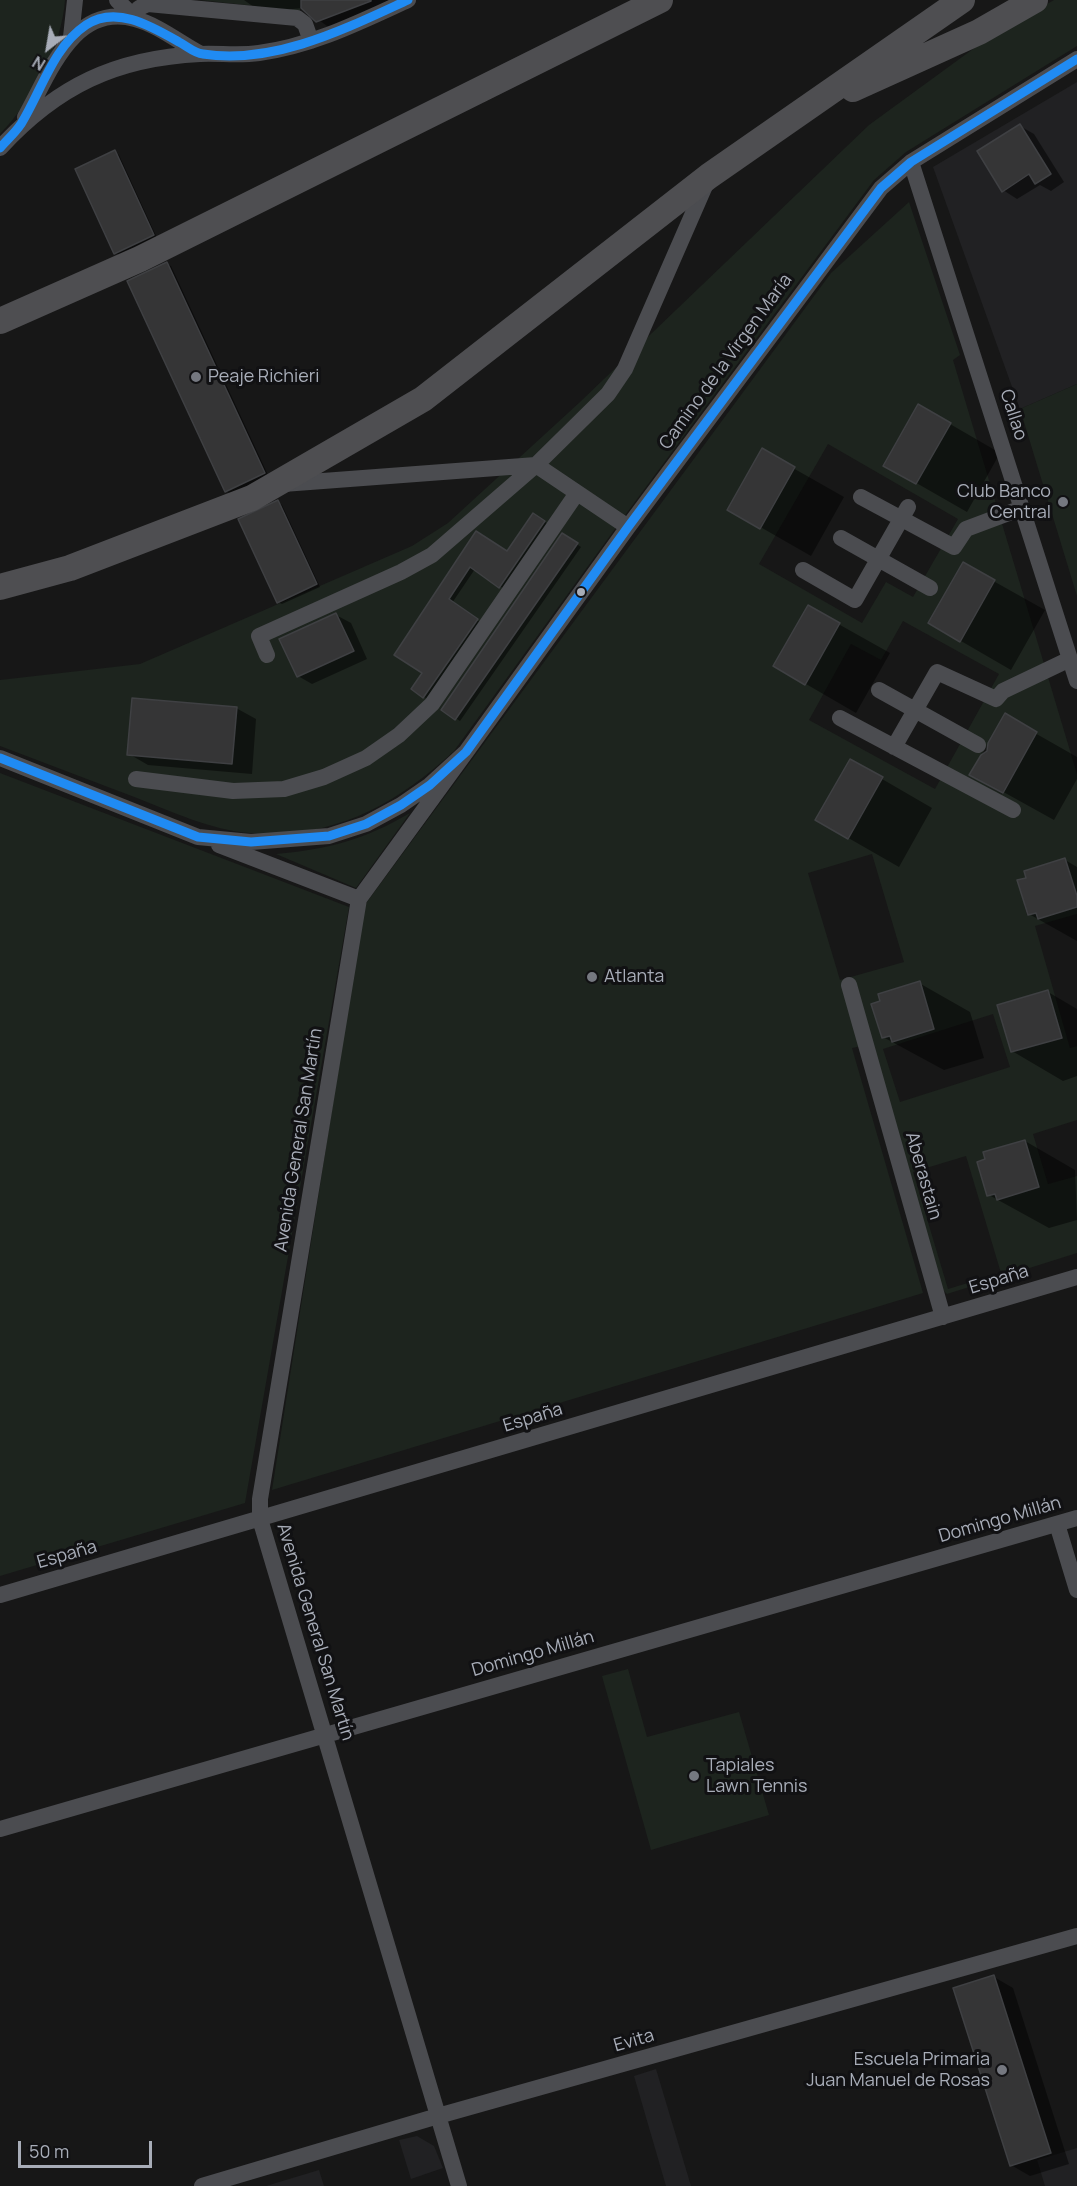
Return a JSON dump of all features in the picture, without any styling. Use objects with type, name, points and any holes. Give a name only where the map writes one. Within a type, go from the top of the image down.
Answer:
[{"type":"highway","points":[[0,321],[140,259],[660,0]]},
{"type":"highway","points":[[0,587],[70,568],[252,498],[423,399],[709,176],[962,0]]},
{"type":"highway","points":[[793,116],[979,32],[1035,0]]},
{"type":"street","points":[[20,126],[71,37],[75,0]]},
{"type":"street","points":[[117,0],[136,19],[201,54]]},
{"type":"street","points":[[0,148],[20,126],[55,99],[110,69],[135,62],[201,54],[258,53],[311,41],[337,33],[408,0]]},
{"type":"street","points":[[136,19],[139,8],[148,4],[297,18],[305,24],[311,41]]},
{"type":"street","points":[[71,37],[97,19],[109,16],[136,19]]},
{"type":"street","name":"Camino de la Virgen María","points":[[0,758],[359,899],[628,527],[881,188],[911,162],[1077,59]]},
{"type":"street","name":"Callao","points":[[911,162],[1077,681]]},
{"type":"street","points":[[267,655],[258,636],[401,572],[432,555],[536,465],[608,394],[625,369],[657,300],[709,176]]},
{"type":"street","points":[[279,484],[536,465],[628,527]]},
{"type":"street","points":[[136,779],[233,791],[284,789],[324,777],[366,758],[399,735],[432,704],[577,493]]},
{"type":"street","points":[[861,497],[905,513],[954,547],[966,529],[1022,508]]},
{"type":"street","points":[[803,570],[855,600],[905,513]]},
{"type":"street","points":[[841,538],[930,588]]},
{"type":"street","points":[[894,747],[937,672],[996,699],[1003,691],[1071,659]]},
{"type":"street","points":[[879,690],[978,745]]},
{"type":"street","points":[[840,718],[1014,810]]},
{"type":"street","name":"Camino de la Virgen María","points":[[198,837],[251,842],[329,836],[366,824],[401,805],[430,785],[466,752]]},
{"type":"street","name":"Avenida General San Martín","points":[[359,899],[260,1499],[260,1519],[459,2186]]},
{"type":"street","name":"Aberastain","points":[[849,985],[943,1317]]},
{"type":"street","name":"España","points":[[0,1595],[1077,1276]]},
{"type":"street","name":"Domingo Millán","points":[[0,1828],[1077,1518]]},
{"type":"street","points":[[1057,1524],[1077,1590]]},
{"type":"street","name":"Evita","points":[[202,2186],[438,2116],[1077,1936]]},
{"type":"shaded area","points":[[0,0],[65,0],[63,18],[52,54],[23,106],[0,134]]},
{"type":"shaded area","points":[[200,0],[301,0],[300,11]]},
{"type":"shaded area","points":[[1054,0],[1077,0],[1077,46],[906,152],[874,180],[620,522],[454,751],[409,788],[386,803],[335,824],[308,831],[279,834],[249,833],[192,820],[0,746],[0,680],[140,664],[412,546],[448,523],[580,402],[869,125],[984,41]]},
{"type":"shaded area","points":[[1077,82],[1077,384],[1020,409],[933,167]]},
{"type":"shaded area","name":"Atlanta","points":[[909,202],[960,355],[953,360],[1077,774],[1077,896],[1074,888],[1062,879],[1071,876],[1065,858],[1024,871],[1026,878],[1018,880],[1035,902],[1024,905],[1027,915],[1036,913],[1038,918],[1077,907],[1077,914],[1035,926],[1070,1048],[1077,1046],[1077,1120],[1033,1134],[1048,1184],[1077,1176],[1077,1253],[947,1294],[942,1289],[872,1044],[852,1048],[923,1293],[272,1490],[364,906],[831,273]],"holes":[[[918,404],[950,423],[915,484],[883,465]],[[828,444],[958,519],[913,597],[886,582],[862,623],[759,564]],[[762,449],[760,528],[727,510]],[[963,562],[995,580],[960,642],[928,623]],[[808,605],[840,623],[805,685],[773,666]],[[903,621],[999,674],[935,789],[809,720],[851,644],[881,660]],[[1005,714],[1037,732],[1002,794],[970,775]],[[850,759],[883,778],[848,839]],[[872,854],[904,962],[840,980],[808,873]],[[919,982],[892,1042],[890,1036],[882,1038],[878,1028],[889,1025],[875,1015],[871,1004],[880,1001],[878,994]],[[1048,990],[1048,1022],[1057,1020],[1062,1038],[1011,1052],[997,1005]],[[993,1014],[1010,1067],[900,1102],[883,1049]],[[1025,1140],[1030,1157],[1022,1160],[1034,1170],[1039,1187],[997,1200],[995,1194],[987,1196],[984,1186],[994,1183],[991,1170],[980,1174],[977,1162],[985,1159],[984,1152]],[[966,1156],[1001,1273],[948,1289],[913,1172]]]},
{"type":"shaded area","name":"Club Banco Central","points":[[1077,384],[1077,596],[1020,409]]},
{"type":"shaded area","points":[[0,773],[349,907],[245,1503],[0,1576]]},
{"type":"shaded area","points":[[410,813],[356,888],[276,854],[346,842],[377,830]]},
{"type":"shaded area","name":"Tapiales Lawn Tennis","points":[[628,1669],[647,1737],[739,1712],[769,1815],[651,1850],[602,1676]]},
{"type":"shaded area","points":[[656,2069],[691,2186],[666,2186],[634,2076]]},
{"type":"shaded area","points":[[417,2136],[434,2146],[443,2168],[411,2179],[399,2140]]},
{"type":"shaded area","points":[[1077,2148],[1077,2186],[1045,2186],[1037,2160]]},
{"type":"shaded area","points":[[319,2170],[324,2186],[266,2186]]},
{"type":"building","points":[[301,0],[371,1],[316,22],[301,8]]},
{"type":"building","points":[[1020,124],[1051,174],[1035,184],[1029,174],[1002,192],[977,151]]},
{"type":"building","points":[[115,150],[154,235],[114,254],[75,169]]},
{"type":"building","points":[[167,262],[265,473],[225,492],[127,281]]},
{"type":"building","points":[[918,404],[951,423],[916,484],[883,466]]},
{"type":"building","points":[[762,448],[795,467],[760,529],[727,510]]},
{"type":"building","points":[[278,500],[317,584],[277,603],[238,519]]},
{"type":"building","points":[[533,513],[545,521],[499,588],[470,567],[449,599],[478,619],[423,698],[411,689],[422,673],[394,655],[476,531],[507,551]]},
{"type":"building","points":[[562,533],[578,543],[455,720],[441,710]]},
{"type":"building","points":[[963,562],[995,580],[960,642],[928,623]]},
{"type":"building","points":[[808,605],[840,623],[805,685],[773,666]]},
{"type":"building","points":[[336,613],[354,651],[297,677],[279,639]]},
{"type":"building","points":[[132,698],[237,707],[232,764],[127,755]]},
{"type":"building","points":[[1005,713],[1037,732],[1003,793],[969,775],[981,755],[987,751],[988,743]]},
{"type":"building","points":[[850,759],[883,777],[848,839],[815,820]]},
{"type":"building","points":[[1065,858],[1077,896],[1077,907],[1038,919],[1036,913],[1028,915],[1017,880],[1026,878],[1024,871]]},
{"type":"building","points":[[920,981],[934,1029],[892,1042],[890,1036],[882,1038],[871,1004],[880,1001],[878,994]]},
{"type":"building","points":[[1048,990],[1062,1038],[1011,1052],[997,1005]]},
{"type":"building","points":[[1025,1140],[1039,1187],[997,1200],[995,1194],[987,1196],[977,1162],[985,1159],[983,1152]]},
{"type":"building","name":"Escuela Primaria Juan Manuel de Rosas","points":[[994,1975],[1051,2153],[1010,2166],[953,1988]]},
{"type":"transit line","points":[[0,148],[21,124],[65,45],[86,25],[97,19],[121,17],[133,20],[197,52],[230,56],[256,54],[308,42],[408,0]]},
{"type":"transit line","points":[[0,758],[198,837],[251,842],[329,836],[366,824],[401,805],[430,785],[466,752],[628,527],[881,188],[911,162],[1077,59]]},
{"type":"place","name":"Peaje Richieri","points":[[196,377]]},
{"type":"place","name":"Club Banco Central","points":[[1063,502]]},
{"type":"place","name":"Atlanta","points":[[592,977]]},
{"type":"place","name":"Tapiales Lawn Tennis","points":[[694,1776]]},
{"type":"place","name":"Escuela Primaria Juan Manuel de Rosas","points":[[1002,2070]]}]
